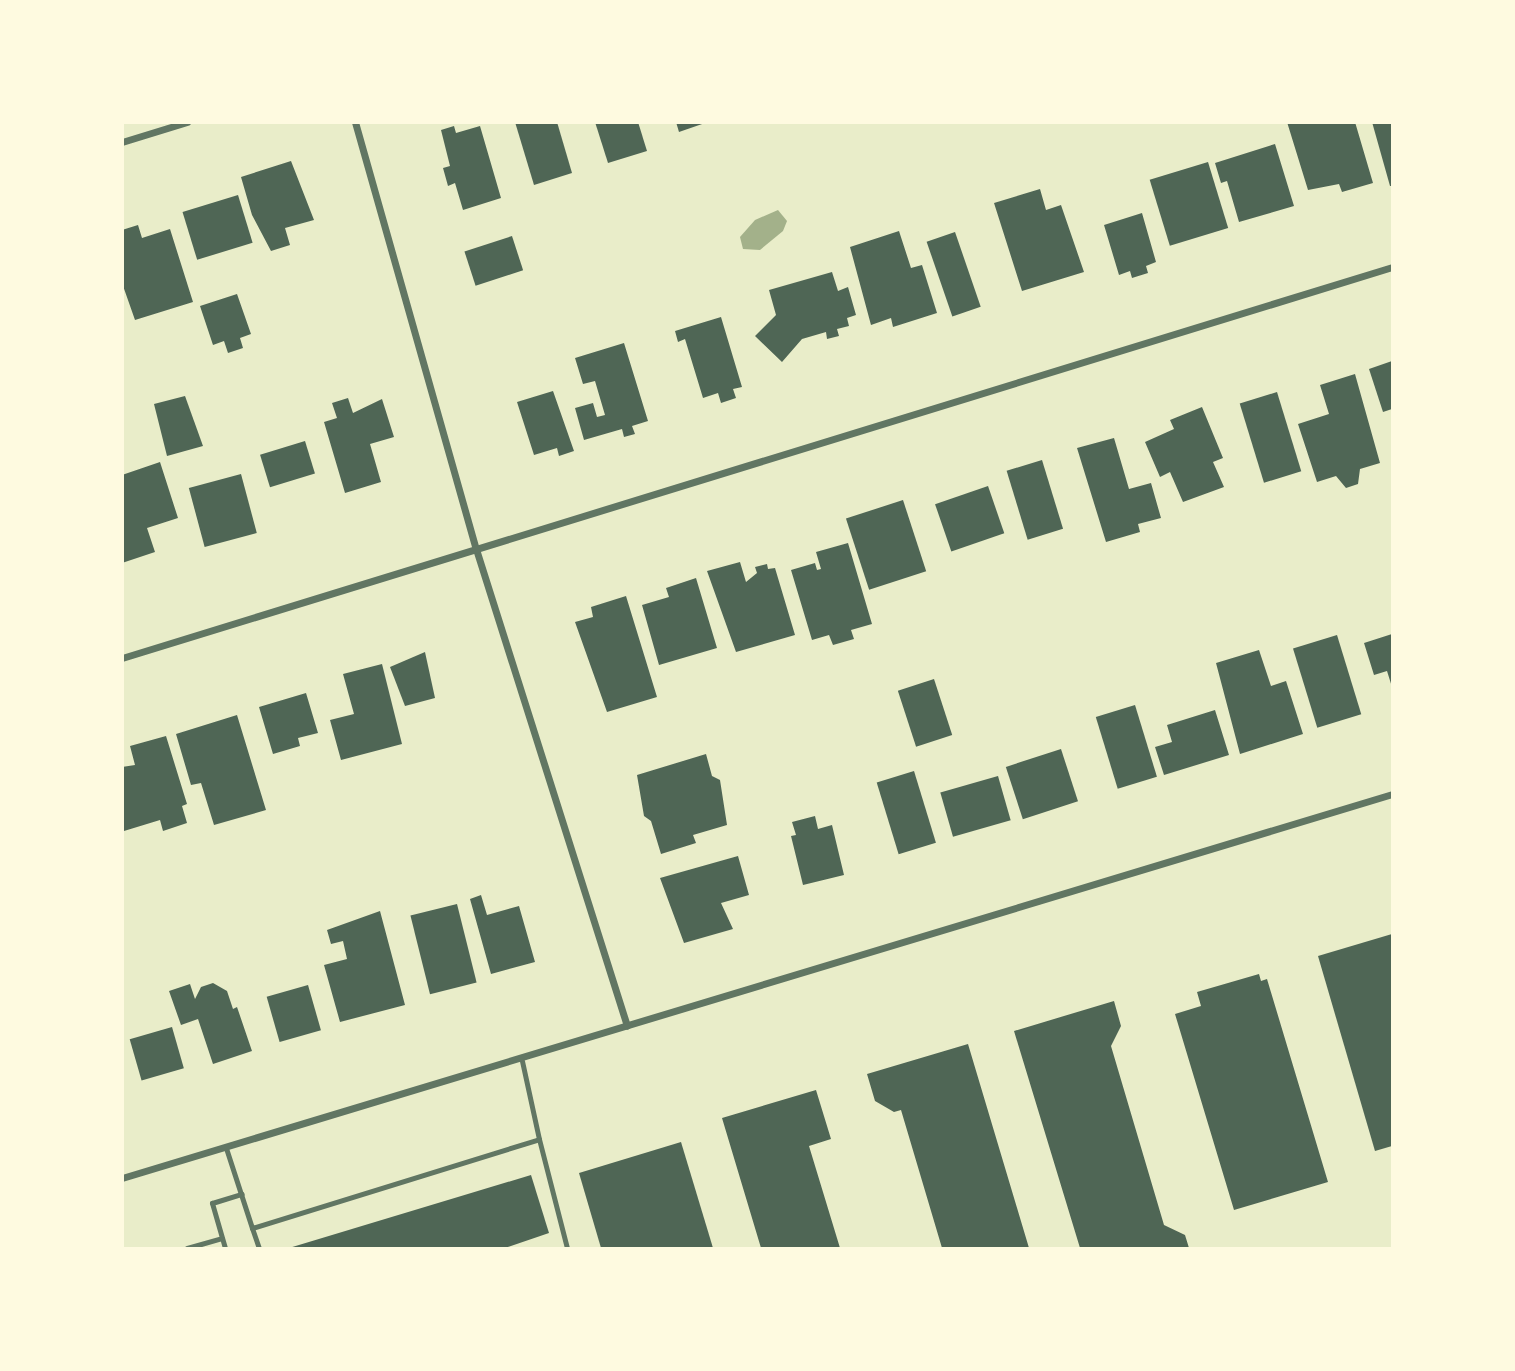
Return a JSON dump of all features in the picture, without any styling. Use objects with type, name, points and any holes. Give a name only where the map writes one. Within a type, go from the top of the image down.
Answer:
[{"type":"street","points":[[122,142],[187,122]]},
{"type":"street","points":[[355,122],[477,549],[627,1026]]},
{"type":"street","points":[[122,657],[1392,267]]},
{"type":"street","points":[[122,1178],[522,1061],[627,1026],[1392,794]]},
{"type":"lane","points":[[522,1061],[567,1248]]},
{"type":"lane","points":[[253,1228],[539,1139]]},
{"type":"lane","points":[[226,1148],[259,1248]]},
{"type":"lane","points":[[225,1248],[212,1203],[242,1194]]},
{"type":"lane","points":[[187,1248],[222,1238]]},
{"type":"shaded area","points":[[778,210],[787,221],[783,231],[760,250],[743,249],[740,237],[755,220]]},
{"type":"building","points":[[515,122],[557,122],[572,173],[534,185]]},
{"type":"building","points":[[595,122],[638,122],[647,151],[608,163]]},
{"type":"building","points":[[676,122],[705,122],[705,123],[679,132]]},
{"type":"building","points":[[1287,122],[1355,122],[1373,183],[1342,192],[1339,184],[1308,190]]},
{"type":"building","points":[[1372,122],[1392,122],[1392,186],[1390,186]]},
{"type":"building","points":[[454,126],[456,133],[480,126],[501,198],[463,210],[455,183],[448,186],[443,168],[450,166],[441,130]]},
{"type":"building","points":[[1275,144],[1294,206],[1239,222],[1227,181],[1221,183],[1215,163]]},
{"type":"building","points":[[291,161],[314,220],[285,228],[290,245],[271,251],[252,215],[241,177]]},
{"type":"building","points":[[1208,162],[1228,228],[1170,246],[1150,180]]},
{"type":"building","points":[[1040,189],[1046,210],[1061,205],[1084,272],[1022,291],[994,203]]},
{"type":"building","points":[[238,195],[253,243],[197,260],[183,212]]},
{"type":"building","points":[[1142,213],[1156,262],[1146,266],[1148,273],[1132,278],[1130,271],[1119,275],[1104,225]]},
{"type":"building","points":[[138,225],[142,238],[170,229],[193,302],[135,320],[122,283],[122,230]]},
{"type":"building","points":[[899,231],[911,268],[922,265],[937,313],[893,327],[891,318],[871,325],[850,247]]},
{"type":"building","points":[[955,232],[981,307],[952,316],[927,242]]},
{"type":"building","points":[[512,236],[523,270],[476,286],[464,251]]},
{"type":"building","points":[[832,272],[838,291],[848,287],[856,315],[847,318],[849,326],[837,329],[839,336],[827,339],[826,332],[802,339],[782,362],[755,336],[776,315],[769,290]]},
{"type":"building","points":[[237,294],[251,334],[240,338],[243,348],[228,353],[224,341],[213,345],[200,306]]},
{"type":"building","points":[[721,317],[742,387],[733,389],[736,398],[721,403],[718,393],[703,398],[685,339],[678,342],[675,331]]},
{"type":"building","points":[[624,343],[648,421],[632,426],[635,434],[624,437],[622,429],[584,440],[575,408],[593,403],[597,417],[605,415],[595,381],[583,384],[575,358]]},
{"type":"building","points":[[1392,361],[1392,409],[1383,412],[1369,369]]},
{"type":"building","points":[[1355,374],[1380,463],[1360,469],[1358,484],[1346,488],[1336,476],[1317,482],[1298,424],[1329,414],[1320,385]]},
{"type":"building","points":[[553,391],[574,451],[559,456],[557,448],[534,455],[517,402]]},
{"type":"building","points":[[1277,392],[1301,471],[1264,483],[1240,403]]},
{"type":"building","points":[[185,396],[203,446],[167,456],[154,404]]},
{"type":"building","points":[[348,398],[353,413],[382,399],[394,437],[370,444],[381,482],[345,493],[324,422],[337,418],[332,403]]},
{"type":"building","points":[[1202,407],[1223,458],[1213,462],[1224,487],[1183,502],[1170,472],[1160,477],[1145,442],[1174,429],[1170,420]]},
{"type":"building","points":[[1114,438],[1129,489],[1151,483],[1161,518],[1138,524],[1140,532],[1106,542],[1077,448]]},
{"type":"building","points":[[305,441],[315,474],[270,487],[260,455]]},
{"type":"building","points":[[1042,460],[1063,529],[1028,540],[1007,471]]},
{"type":"building","points":[[160,462],[178,518],[147,528],[155,552],[122,563],[122,475]]},
{"type":"building","points":[[241,474],[257,533],[205,547],[189,488]]},
{"type":"building","points":[[988,486],[1004,533],[951,552],[935,504]]},
{"type":"building","points":[[903,500],[926,571],[869,590],[846,519]]},
{"type":"building","points":[[848,543],[872,624],[851,630],[854,639],[833,645],[829,635],[812,640],[791,570],[815,563],[817,570],[821,569],[816,552]]},
{"type":"building","points":[[740,562],[746,582],[757,573],[755,567],[767,564],[768,569],[775,568],[795,635],[736,652],[707,571]]},
{"type":"building","points":[[696,578],[717,648],[659,665],[642,605],[669,597],[666,588]]},
{"type":"building","points":[[626,596],[657,697],[607,712],[575,622],[593,617],[591,607]]},
{"type":"building","points":[[1392,634],[1392,687],[1387,671],[1374,675],[1364,643]]},
{"type":"building","points":[[1337,635],[1361,714],[1317,728],[1293,648]]},
{"type":"building","points":[[1259,650],[1271,686],[1286,681],[1303,734],[1240,754],[1216,663]]},
{"type":"building","points":[[425,652],[435,698],[405,706],[390,667]]},
{"type":"building","points":[[382,664],[402,744],[341,760],[330,720],[354,714],[343,674]]},
{"type":"building","points":[[934,679],[952,735],[916,747],[898,691]]},
{"type":"building","points":[[306,693],[318,733],[298,738],[300,746],[273,754],[259,707]]},
{"type":"building","points":[[1135,705],[1157,777],[1118,789],[1096,717]]},
{"type":"building","points":[[1215,710],[1229,755],[1164,775],[1155,747],[1172,742],[1167,725]]},
{"type":"building","points":[[237,715],[266,810],[214,825],[201,783],[191,785],[176,734]]},
{"type":"building","points":[[166,736],[187,804],[182,806],[187,823],[163,831],[160,820],[124,831],[122,767],[135,765],[130,746]]},
{"type":"building","points":[[1061,749],[1078,801],[1023,819],[1006,767]]},
{"type":"building","points":[[706,754],[712,776],[720,780],[727,825],[693,835],[696,843],[661,854],[651,821],[644,816],[637,775]]},
{"type":"building","points":[[914,771],[936,843],[899,854],[877,782]]},
{"type":"building","points":[[998,776],[1011,820],[953,837],[940,793]]},
{"type":"building","points":[[815,816],[818,829],[832,825],[844,875],[803,885],[791,836],[796,835],[792,822]]},
{"type":"building","points":[[738,856],[749,895],[721,903],[733,929],[684,943],[660,878]]},
{"type":"building","points":[[481,895],[487,915],[519,906],[535,962],[491,974],[470,899]]},
{"type":"building","points":[[457,904],[477,983],[430,994],[410,916]]},
{"type":"building","points":[[380,911],[405,1005],[340,1022],[324,965],[347,959],[343,941],[331,944],[327,930]]},
{"type":"building","points":[[1392,934],[1392,1146],[1375,1151],[1318,956]]},
{"type":"building","points":[[1259,974],[1261,981],[1267,979],[1328,1182],[1234,1210],[1175,1014],[1201,1006],[1197,992]]},
{"type":"building","points":[[213,983],[227,991],[233,1009],[237,1007],[252,1051],[213,1064],[198,1019],[181,1025],[169,991],[190,984],[195,999],[201,987]]},
{"type":"building","points":[[308,985],[321,1030],[280,1042],[267,997]]},
{"type":"building","points":[[1114,1001],[1121,1026],[1111,1046],[1164,1225],[1185,1235],[1189,1248],[1080,1248],[1014,1031]]},
{"type":"building","points":[[172,1027],[184,1068],[142,1080],[130,1039]]},
{"type":"building","points":[[968,1044],[1029,1248],[942,1248],[901,1110],[894,1112],[875,1101],[867,1074]]},
{"type":"building","points":[[816,1090],[831,1139],[809,1146],[840,1248],[761,1248],[722,1118]]},
{"type":"building","points":[[681,1142],[713,1248],[601,1248],[579,1173]]},
{"type":"building","points":[[531,1175],[549,1233],[505,1248],[289,1248]]}]
